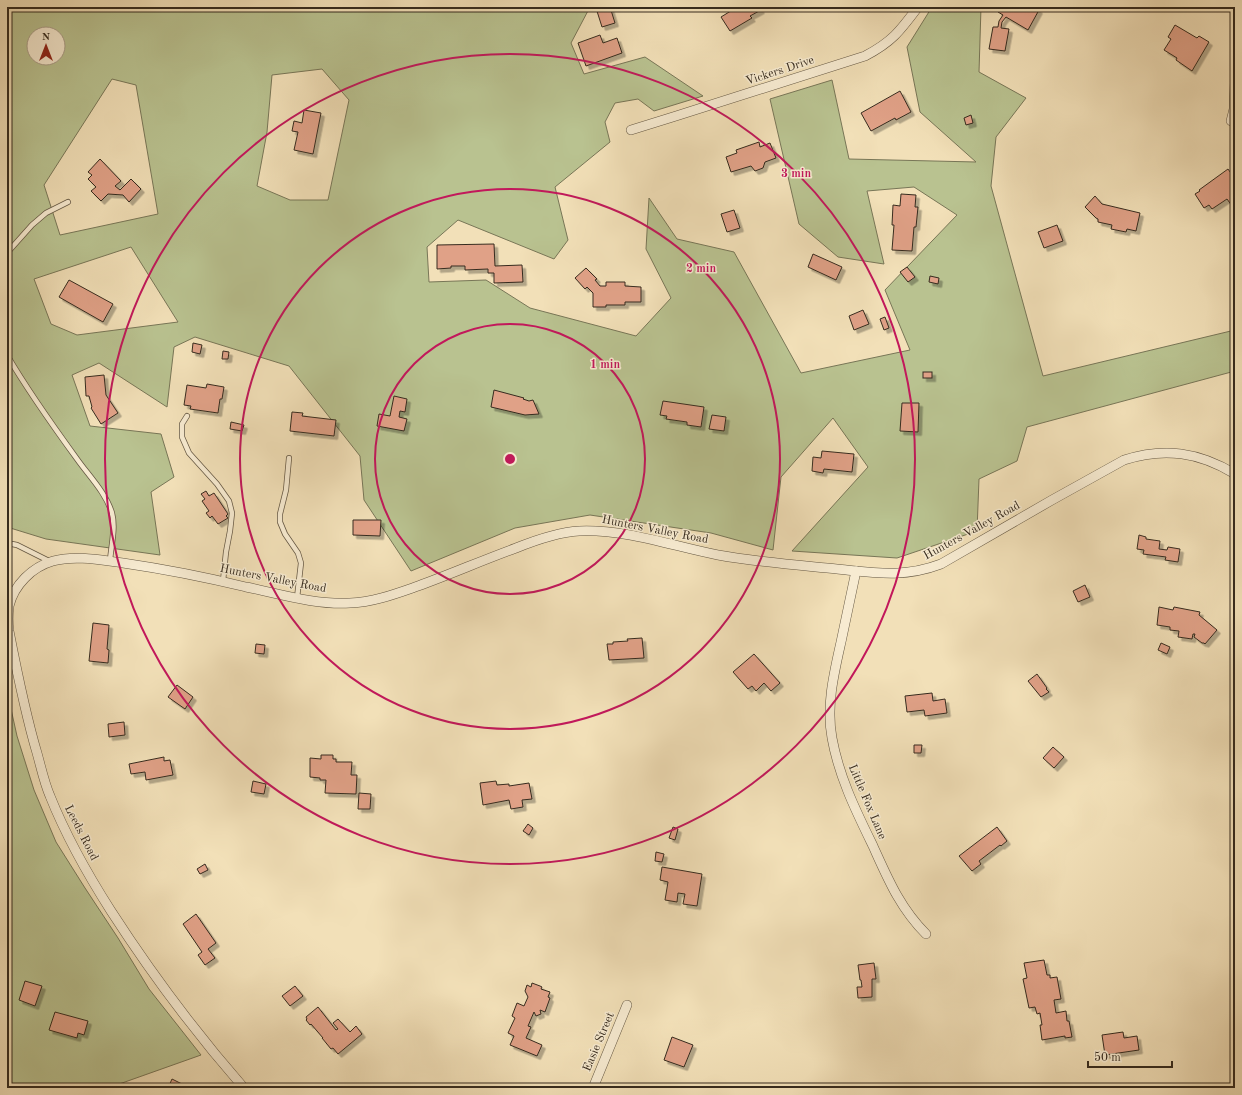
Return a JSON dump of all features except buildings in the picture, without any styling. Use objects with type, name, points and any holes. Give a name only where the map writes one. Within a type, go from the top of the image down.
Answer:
[{"type":"street","name":"Vickers Drive","points":[[631,130],[865,56],[879,49],[891,40],[900,31],[918,7]]},
{"type":"street","points":[[1231,121],[1234,110],[1235,83]]},
{"type":"street","name":"Hunters Valley Road","points":[[51,562],[64,559],[83,558],[142,566],[223,581],[297,598],[325,602],[349,603],[389,597],[534,541],[563,533],[599,531],[752,560],[856,571],[896,574],[911,573],[927,570],[941,564],[1091,478],[1124,460],[1136,456],[1171,452],[1188,454],[1206,459],[1235,474]]},
{"type":"street","name":"Leeds Road","points":[[51,562],[35,570],[21,582],[10,606],[8,618],[10,638],[27,718],[50,795],[58,815],[97,889],[128,938],[193,1027],[244,1088]]},
{"type":"street","name":"Little Fox Lane","points":[[856,571],[836,663],[830,702],[832,738],[849,796],[889,882],[903,907],[915,924],[926,934]]},
{"type":"street","name":"Easie Street","points":[[593,1088],[627,1005]]},
{"type":"lane","points":[[7,253],[17,240],[46,213],[68,202]]},
{"type":"lane","points":[[7,356],[48,419],[101,492],[111,512],[114,524],[110,562]]},
{"type":"lane","points":[[187,416],[182,424],[182,437],[189,453],[217,484],[229,501],[232,513],[223,581]]},
{"type":"lane","points":[[289,458],[286,490],[280,514],[280,522],[285,534],[298,553],[301,563],[297,598]]},
{"type":"lane","points":[[7,543],[17,545],[51,562]]},
{"type":"green space","points":[[7,7],[590,7],[571,43],[584,74],[645,57],[703,96],[654,111],[638,99],[615,103],[605,122],[610,142],[555,187],[568,240],[554,259],[458,220],[427,247],[429,282],[486,280],[530,308],[636,336],[671,298],[646,249],[649,198],[677,239],[734,252],[801,373],[910,350],[885,290],[957,215],[914,187],[867,191],[884,264],[838,257],[799,224],[770,99],[832,80],[849,159],[976,162],[920,112],[907,47],[932,7],[981,7],[979,72],[1026,98],[996,137],[991,186],[1043,376],[1235,330],[1235,371],[1027,427],[1017,461],[979,479],[977,531],[897,558],[792,551],[868,467],[833,418],[781,477],[773,550],[711,533],[590,515],[515,528],[411,571],[364,500],[360,456],[289,366],[195,337],[174,347],[167,407],[99,363],[72,375],[90,426],[161,434],[174,477],[151,492],[160,555],[46,539],[7,527]],"holes":[[[322,69],[349,100],[328,200],[290,200],[257,186],[267,132],[272,75]],[[112,79],[136,85],[158,214],[60,235],[44,185]],[[131,247],[178,322],[77,335],[51,324],[34,279]]]},
{"type":"green space","points":[[7,691],[17,736],[34,790],[56,842],[149,989],[201,1055],[108,1088],[7,1088]]}]
